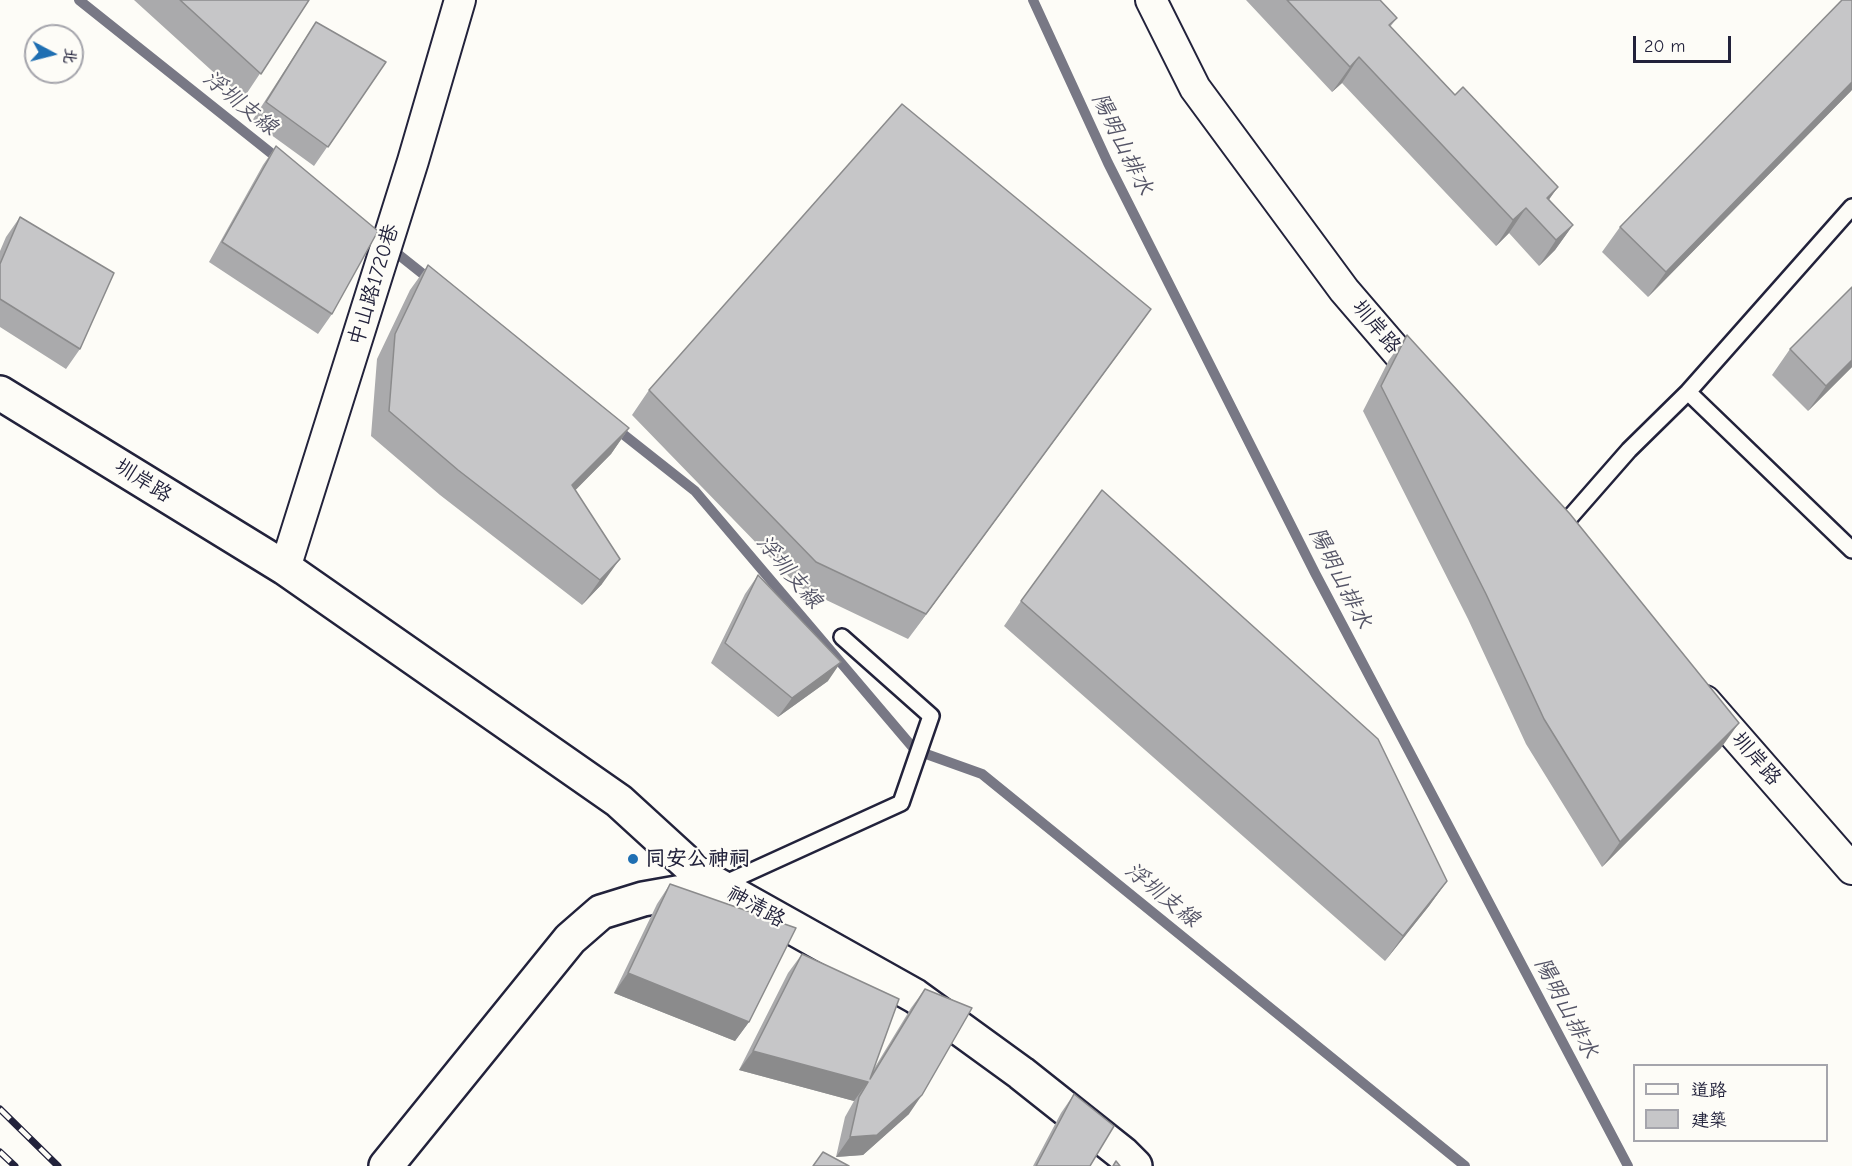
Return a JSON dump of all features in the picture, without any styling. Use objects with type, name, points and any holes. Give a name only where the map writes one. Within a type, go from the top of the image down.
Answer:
[{"type":"street","name":"中山路1720巷","points":[[285,568],[409,173],[460,0]]},
{"type":"street","name":"圳岸路","points":[[1150,0],[1195,88],[1344,290],[1441,403]]},
{"type":"street","name":"圳岸路","points":[[0,393],[285,568],[619,801],[701,876],[719,886]]},
{"type":"street","name":"圳岸路","points":[[1689,683],[1852,869]]},
{"type":"street","name":"神清路","points":[[386,1166],[570,939],[601,912],[643,899],[719,886],[915,996],[1021,1073],[1135,1166]]},
{"type":"lane","points":[[1556,532],[1629,450],[1688,392],[1837,221],[1852,207]]},
{"type":"lane","points":[[1688,392],[1852,550]]},
{"type":"lane","points":[[719,886],[901,803],[931,716],[842,637]]},
{"type":"building","points":[[180,0],[309,0],[261,74]]},
{"type":"building","points":[[1287,0],[1380,0],[1397,18],[1389,25],[1455,95],[1463,87],[1558,187],[1547,198],[1573,225],[1556,240],[1526,208],[1513,220],[1359,57],[1350,67]]},
{"type":"building","points":[[1842,0],[1852,0],[1852,82],[1666,272],[1620,227]]},
{"type":"building","points":[[316,22],[386,62],[328,147],[266,102]]},
{"type":"building","points":[[902,104],[1151,309],[926,614],[816,562],[649,390]]},
{"type":"building","points":[[276,146],[378,231],[332,314],[222,242]]},
{"type":"building","points":[[20,217],[114,273],[80,349],[0,299],[0,264]]},
{"type":"building","points":[[428,265],[629,428],[572,485],[620,559],[600,580],[458,470],[389,411],[395,334]]},
{"type":"building","points":[[1852,287],[1852,360],[1826,386],[1790,349]]},
{"type":"building","points":[[1407,335],[1570,514],[1739,723],[1620,842],[1544,719],[1486,594],[1381,386]]},
{"type":"building","points":[[1102,490],[1378,739],[1447,881],[1403,936],[1021,601]]},
{"type":"building","points":[[758,575],[841,662],[792,698],[725,643]]},
{"type":"building","points":[[670,884],[796,928],[749,1022],[628,973]]},
{"type":"building","points":[[802,954],[899,999],[870,1079],[925,989],[972,1008],[922,1095],[877,1135],[850,1137],[859,1097],[868,1082],[753,1051]]},
{"type":"building","points":[[1074,1094],[1114,1126],[1090,1166],[1036,1166]]},
{"type":"building","points":[[823,1152],[849,1166],[813,1166]]},
{"type":"waterway","name":"浮圳支線","points":[[79,0],[281,161]]},
{"type":"waterway","name":"陽明山排水","points":[[1033,0],[1108,163],[1315,573],[1628,1166]]},
{"type":"waterway","name":"浮圳支線","points":[[389,247],[433,282]]},
{"type":"waterway","name":"浮圳支線","points":[[614,427],[695,491],[915,750],[982,774],[1465,1166]]},
{"type":"railway","points":[[0,1109],[58,1166]]},
{"type":"railway","points":[[0,1152],[15,1166]]},
{"type":"place","name":"同安公神祠","points":[[633,859]]}]
